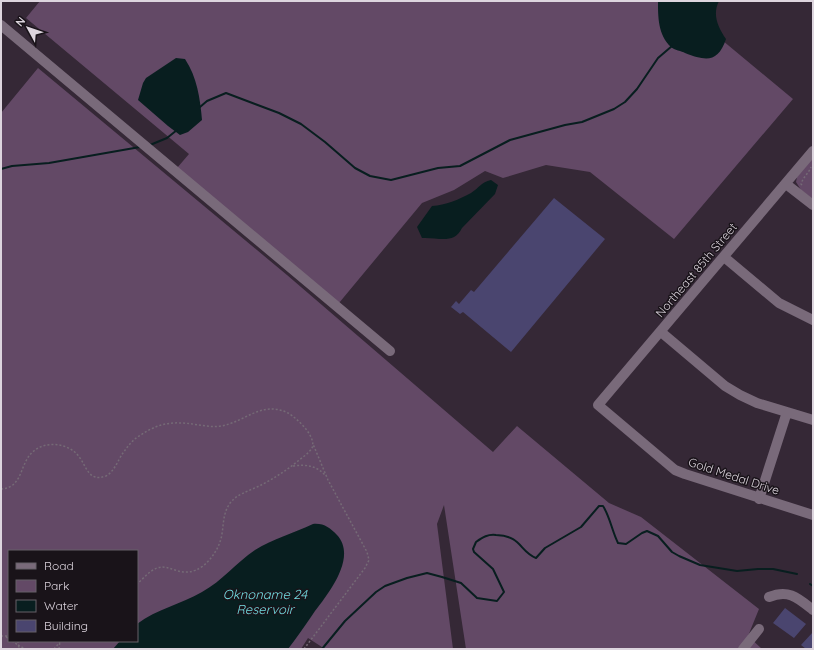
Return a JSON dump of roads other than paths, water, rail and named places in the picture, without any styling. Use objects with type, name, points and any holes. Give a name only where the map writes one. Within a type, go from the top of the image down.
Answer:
[{"type":"street","points":[[1,24],[390,351]]},
{"type":"street","name":"Northeast 85th Street","points":[[598,405],[813,152]]},
{"type":"street","points":[[786,184],[813,205]]},
{"type":"street","points":[[724,257],[779,303],[813,320]]},
{"type":"street","points":[[661,332],[725,386],[740,395],[757,403],[813,420]]},
{"type":"street","name":"Gold Medal Drive","points":[[598,405],[675,470],[759,499],[813,515]]},
{"type":"street","points":[[759,499],[787,412]]},
{"type":"street","points":[[769,597],[779,593],[788,594],[796,597],[813,610]]},
{"type":"street","points":[[743,649],[759,629]]},
{"type":"water","points":[[658,1],[719,1],[716,16],[726,39],[723,47],[715,56],[710,58],[699,58],[671,47],[663,37],[661,31]]},
{"type":"water","points":[[176,58],[185,59],[195,80],[202,120],[188,132],[180,135],[138,100],[146,78]]},
{"type":"water","points":[[491,180],[498,185],[495,194],[455,237],[445,239],[422,238],[417,227],[432,206],[461,198],[471,193],[485,182]]},
{"type":"water","name":"Oknoname 24 Reservoir","points":[[313,524],[320,524],[332,530],[343,544],[344,554],[338,576],[326,597],[288,649],[113,649],[119,642],[138,642],[138,623],[161,610],[209,588],[248,555],[276,539]]},
{"type":"waterway","points":[[200,107],[207,101],[226,93],[279,113],[301,124],[325,142],[355,168],[370,176],[391,180],[438,168],[460,166],[510,140],[565,125],[582,122],[614,109],[625,102],[637,89],[658,58],[672,46]]},
{"type":"waterway","points":[[150,145],[167,138],[177,130]]},
{"type":"waterway","points":[[1,169],[12,166],[49,163],[140,147]]},
{"type":"waterway","points":[[322,649],[345,621],[376,592],[385,586],[407,578],[427,573],[461,583],[477,598],[497,601],[504,592],[493,569],[474,552],[473,549],[476,542],[488,535],[504,536],[516,541],[526,552],[536,558],[545,548],[581,527],[599,506],[603,506],[618,543],[626,544],[647,531],[658,536],[672,552],[700,565],[737,571],[773,569],[797,574]]}]
